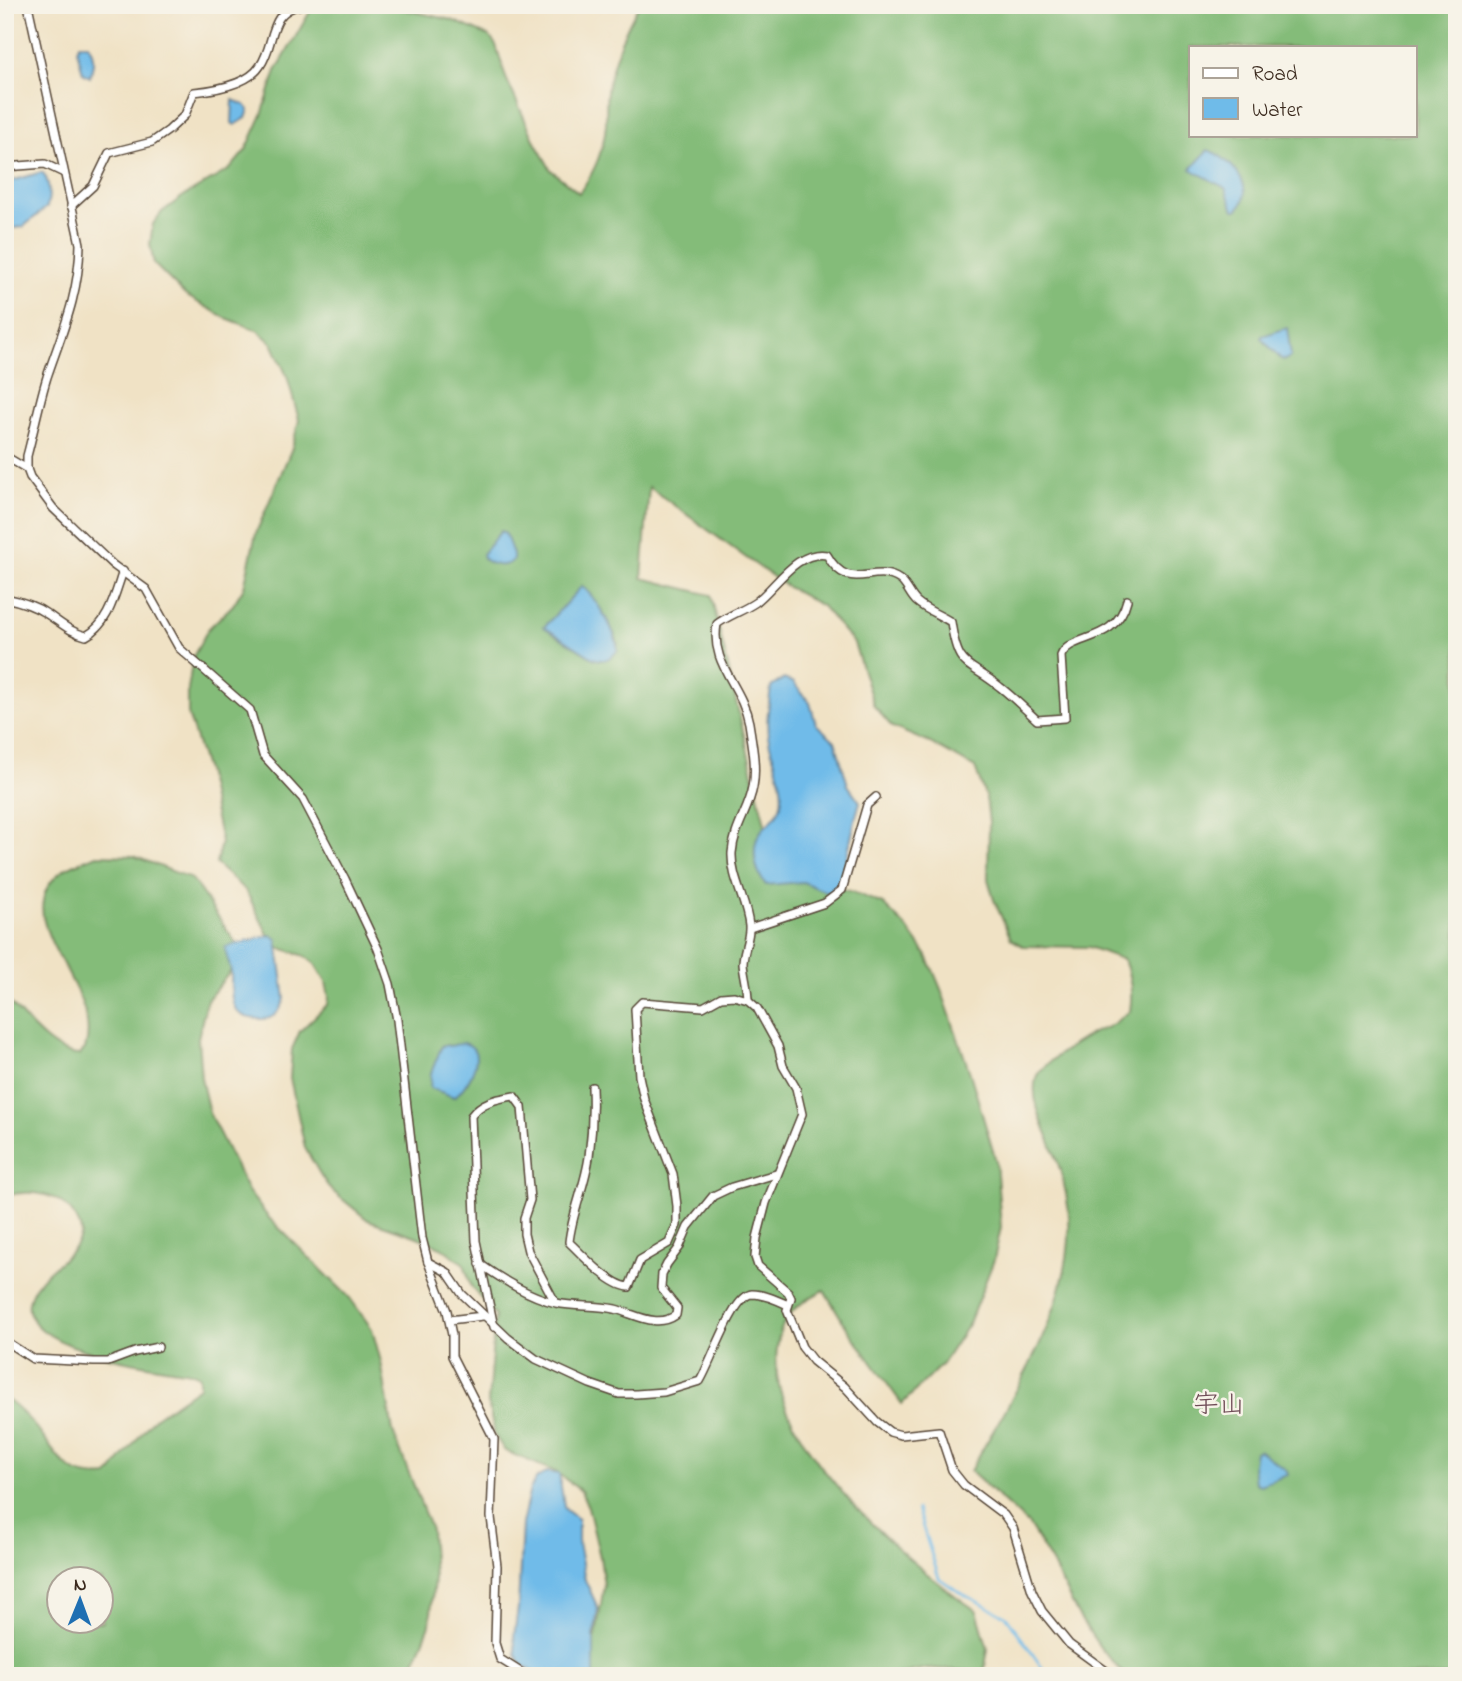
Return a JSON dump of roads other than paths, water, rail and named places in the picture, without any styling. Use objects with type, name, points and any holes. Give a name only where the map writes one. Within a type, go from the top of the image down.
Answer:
[{"type":"street","points":[[27,469],[27,456],[47,378],[61,341],[79,274],[79,244],[29,5]]},
{"type":"street","points":[[71,206],[93,186],[109,153],[152,142],[169,130],[185,115],[194,92],[236,82],[254,73],[261,66],[268,50],[276,21],[293,7],[301,5]]},
{"type":"street","points":[[5,167],[45,164],[64,173]]},
{"type":"street","points":[[5,456],[27,469],[53,508],[113,565],[146,589],[179,648],[250,710],[263,755],[303,799],[378,949],[390,984],[397,1020],[417,1208],[428,1262],[449,1320],[452,1356],[495,1438],[491,1517],[498,1566],[495,1643],[500,1659],[527,1676]]},
{"type":"street","points":[[748,1000],[743,962],[750,928],[732,856],[735,834],[754,786],[752,747],[748,719],[740,695],[723,668],[718,653],[715,637],[717,624],[756,602],[789,569],[807,558],[827,555],[834,568],[848,576],[884,575],[902,580],[918,602],[951,622],[957,653],[971,669],[1001,687],[1037,720],[1065,718],[1063,651],[1116,623],[1124,614],[1127,600]]},
{"type":"street","points":[[5,598],[24,602],[45,612],[70,631],[86,636],[96,631],[106,616],[122,571]]},
{"type":"street","points":[[750,928],[825,903],[842,890],[867,805],[876,797]]},
{"type":"street","points":[[592,1087],[589,1158],[571,1223],[569,1242],[587,1260],[621,1286],[629,1287],[640,1261],[669,1243],[677,1225],[673,1174],[644,1099],[639,1076],[635,1009],[642,1002],[702,1007],[721,997],[734,996],[748,1000],[757,1008],[778,1046],[783,1066],[796,1088],[802,1114],[766,1203],[757,1238],[755,1256],[758,1266],[788,1292],[791,1298],[788,1305],[790,1318],[802,1347],[813,1361],[845,1387],[877,1422],[890,1433],[901,1435],[939,1431],[952,1470],[964,1485],[1004,1515],[1013,1528],[1032,1591],[1042,1611],[1069,1644],[1113,1676]]},
{"type":"street","points":[[494,1327],[476,1241],[471,1116],[478,1107],[495,1099],[514,1096],[522,1107],[530,1183],[524,1234],[528,1251],[555,1303]]},
{"type":"street","points":[[480,1264],[505,1281],[555,1303],[615,1309],[648,1320],[670,1320],[676,1315],[677,1308],[661,1288],[662,1274],[700,1211],[713,1196],[732,1187],[776,1174]]},
{"type":"street","points":[[428,1262],[447,1272],[462,1294],[494,1327],[536,1359],[619,1394],[664,1392],[700,1381],[726,1324],[743,1297],[750,1294],[772,1298],[788,1305]]},
{"type":"street","points":[[449,1320],[483,1316]]},
{"type":"street","points":[[5,1341],[33,1359],[94,1362],[108,1362],[158,1347]]},
{"type":"water","points":[[79,44],[88,44],[92,53],[90,77],[83,73],[77,50]]},
{"type":"water","points":[[233,100],[245,105],[249,110],[246,118],[235,125],[232,123]]},
{"type":"water","points":[[1208,150],[1224,159],[1239,175],[1245,193],[1237,210],[1234,210],[1225,188],[1191,169]]},
{"type":"water","points":[[42,172],[49,188],[47,207],[23,227],[5,226],[5,183]]},
{"type":"water","points":[[1287,328],[1291,356],[1285,360],[1261,338]]},
{"type":"water","points":[[501,531],[505,533],[513,560],[498,565],[490,563],[482,554]]},
{"type":"water","points":[[582,586],[599,607],[617,644],[617,651],[606,659],[593,658],[544,627]]},
{"type":"water","points":[[783,679],[793,682],[810,703],[816,724],[835,741],[848,785],[860,802],[841,879],[833,895],[803,882],[766,885],[756,865],[758,836],[776,815],[781,804],[781,788],[769,741],[767,721],[771,687]]},
{"type":"water","points":[[271,935],[277,939],[285,999],[274,1016],[267,1019],[251,1018],[237,1011],[234,1005],[225,947]]},
{"type":"water","points":[[463,1043],[471,1046],[476,1060],[465,1085],[454,1097],[430,1088],[431,1073],[443,1045]]},
{"type":"water","points":[[1259,1450],[1286,1470],[1288,1475],[1260,1485],[1255,1483],[1253,1464],[1255,1452]]},
{"type":"water","points":[[547,1472],[559,1474],[564,1506],[578,1519],[578,1543],[585,1580],[598,1608],[594,1637],[594,1676],[541,1676],[522,1665],[516,1655],[514,1636],[522,1524],[530,1489],[537,1478]]},
{"type":"waterway","points":[[917,1509],[939,1578],[959,1592],[1006,1616],[1048,1676]]},
{"type":"district","name":"宇山","points":[[1219,1406]]}]
